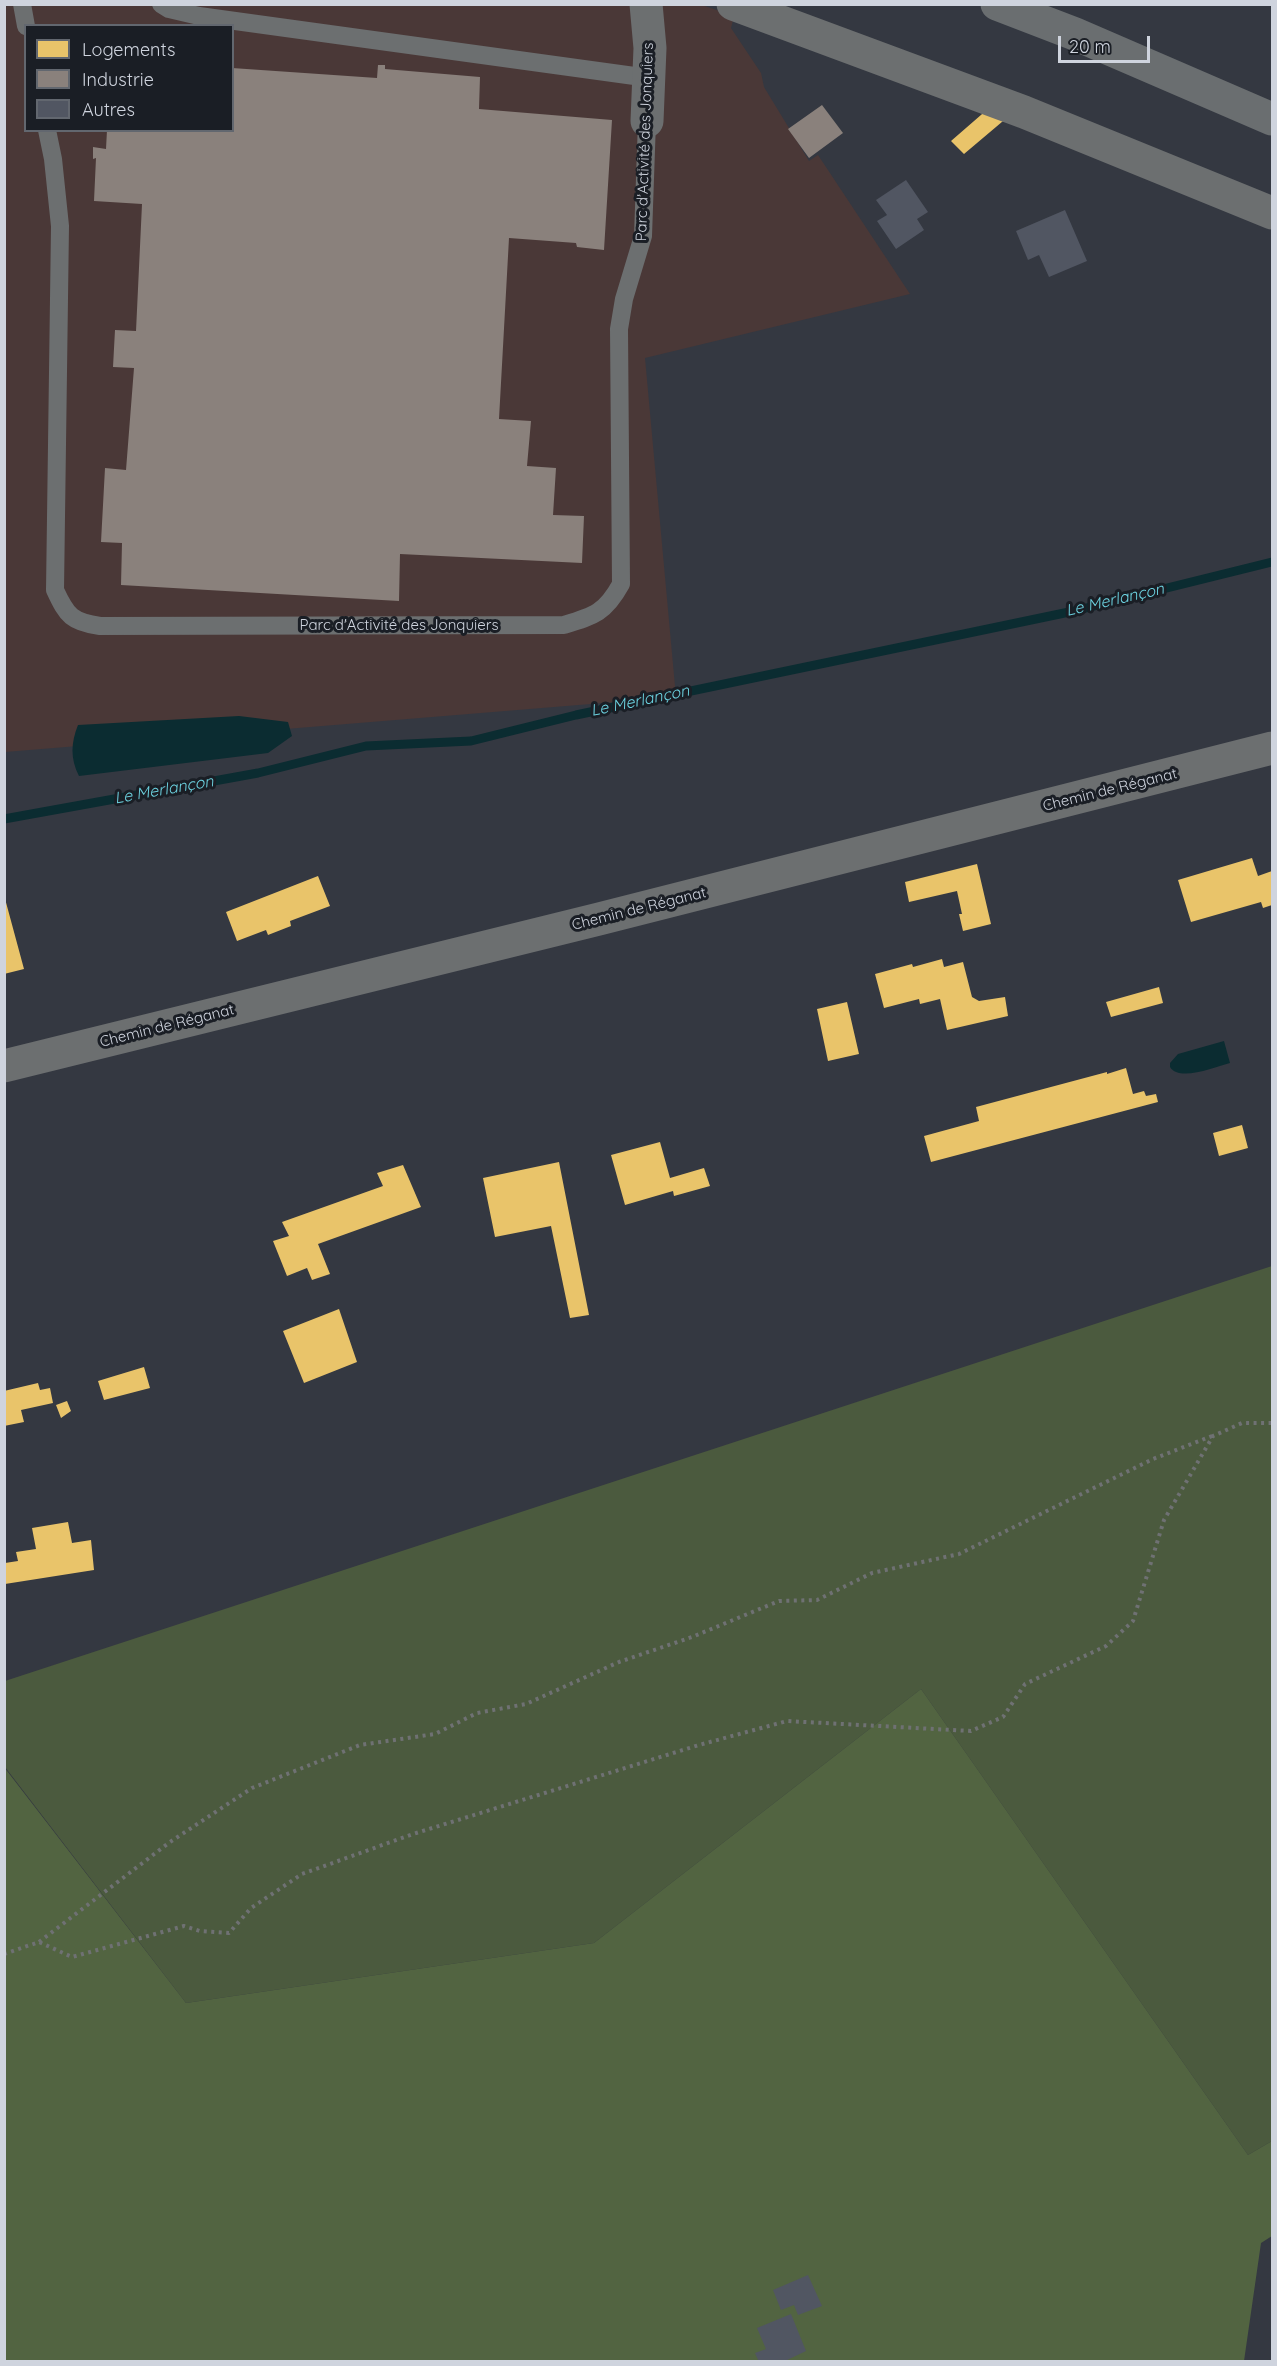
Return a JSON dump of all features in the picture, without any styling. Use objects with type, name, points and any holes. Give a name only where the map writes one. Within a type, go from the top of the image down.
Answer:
[{"type":"highway","points":[[997,4],[1075,34],[1272,119]]},
{"type":"street","name":"Parc d'Activité des Jonquiers","points":[[646,4],[650,48],[647,121]]},
{"type":"street","points":[[733,4],[1024,112],[1272,213]]},
{"type":"street","name":"Chemin de Réganat","points":[[4,1066],[622,914],[1272,748]]},
{"type":"lane","points":[[22,4],[26,24]]},
{"type":"lane","points":[[161,4],[169,9],[199,16],[649,78]]},
{"type":"lane","name":"Parc d'Activité des Jonquiers","points":[[47,132],[53,159],[60,226],[55,590],[63,608],[80,623],[100,626],[564,625],[590,617],[611,602],[621,585],[619,329],[624,299],[643,236],[647,121]]},
{"type":"path","points":[[4,1954],[39,1942],[170,1842],[252,1788],[360,1744],[435,1734],[477,1713],[526,1704],[619,1662],[692,1637],[779,1601],[817,1600],[872,1573],[959,1554],[1153,1459],[1242,1424],[1272,1424]]},
{"type":"path","points":[[39,1942],[72,1956],[184,1926],[200,1931],[229,1933],[251,1908],[302,1874],[413,1834],[699,1745],[787,1721],[971,1731],[982,1727],[1003,1717],[1025,1684],[1106,1646],[1133,1622],[1164,1520],[1213,1436]]},
{"type":"shaded area","points":[[699,4],[734,16],[731,28],[761,73],[764,87],[809,161],[818,155],[910,294],[645,358],[676,697],[5,752],[5,5]]},
{"type":"shaded area","points":[[239,716],[288,722],[292,736],[268,753],[79,776],[74,763],[73,744],[78,725]]},
{"type":"shaded area","points":[[1224,1041],[1230,1063],[1189,1073],[1181,1073],[1170,1067],[1170,1063],[1178,1054]]},
{"type":"shaded area","points":[[1272,1266],[1272,2141],[1248,2155],[921,1689],[594,1943],[186,2003],[5,1767],[5,1681]]},
{"type":"green space","points":[[921,1689],[1248,2155],[1272,2141],[1272,2236],[1261,2243],[1244,2361],[5,2361],[4,1767],[186,2003],[594,1943]]},
{"type":"building: Logements","points":[[989,108],[1009,116],[964,154],[951,141]]},
{"type":"building: Logements","points":[[1252,858],[1258,876],[1272,871],[1272,905],[1263,908],[1261,902],[1191,922],[1178,880]]},
{"type":"building: Logements","points":[[977,864],[991,924],[963,931],[957,891],[909,902],[905,882]]},
{"type":"building: Logements","points":[[318,876],[330,906],[290,921],[291,926],[268,935],[266,930],[237,941],[226,912]]},
{"type":"building: Logements","points":[[4,895],[24,969],[4,974]]},
{"type":"building: Logements","points":[[942,959],[944,967],[963,962],[972,997],[979,1001],[1005,997],[1008,1016],[947,1030],[940,999],[920,1004],[919,999],[884,1008],[875,974]]},
{"type":"building: Logements","points":[[1159,987],[1163,1003],[1111,1017],[1106,1002]]},
{"type":"building: Logements","points":[[847,1002],[859,1054],[828,1061],[817,1009]]},
{"type":"building: Logements","points":[[1126,1068],[1133,1094],[1144,1091],[1146,1096],[1156,1094],[1158,1102],[931,1162],[924,1136],[979,1121],[976,1107]]},
{"type":"building: Logements","points":[[1242,1125],[1248,1148],[1219,1156],[1213,1133]]},
{"type":"building: Logements","points":[[660,1142],[670,1178],[704,1168],[710,1186],[674,1196],[673,1191],[625,1205],[611,1155]]},
{"type":"building: Logements","points":[[559,1162],[589,1315],[570,1318],[551,1226],[495,1237],[483,1178]]},
{"type":"building: Logements","points":[[403,1165],[421,1207],[318,1244],[330,1274],[312,1280],[307,1268],[287,1276],[273,1241],[289,1236],[282,1222],[383,1186],[377,1173]]},
{"type":"building: Logements","points":[[339,1309],[357,1362],[304,1383],[283,1331]]},
{"type":"building: Logements","points":[[144,1367],[150,1388],[104,1400],[98,1381]]},
{"type":"building: Logements","points":[[38,1383],[40,1390],[50,1388],[53,1403],[21,1410],[24,1422],[4,1426],[4,1391]]},
{"type":"building: Logements","points":[[67,1401],[71,1411],[61,1418],[56,1405]]},
{"type":"building: Logements","points":[[68,1522],[72,1543],[91,1540],[94,1570],[5,1584],[5,1563],[18,1561],[16,1552],[36,1549],[32,1528]]},
{"type":"building: Industrie","points":[[378,65],[385,65],[385,69],[480,77],[479,109],[612,120],[604,250],[577,247],[576,243],[509,238],[499,419],[531,421],[527,466],[556,468],[553,515],[584,516],[582,563],[400,554],[399,601],[121,585],[122,543],[101,542],[105,468],[126,470],[134,368],[113,367],[115,330],[136,331],[142,204],[94,201],[96,158],[93,159],[93,147],[106,149],[107,132],[234,132],[234,68],[377,78]]},
{"type":"building: Industrie","points":[[822,105],[843,133],[809,158],[788,129]]},
{"type":"building: Autres","points":[[906,180],[928,212],[917,219],[924,230],[896,249],[877,221],[887,215],[876,200]]},
{"type":"building: Autres","points":[[1065,210],[1087,261],[1049,277],[1039,255],[1028,260],[1016,231]]},
{"type":"building: Autres","points":[[808,2275],[822,2306],[798,2315],[794,2305],[781,2310],[773,2290]]},
{"type":"building: Autres","points":[[791,2314],[806,2351],[783,2362],[759,2362],[755,2353],[766,2349],[757,2328]]},
{"type":"waterway","name":"Le Merlançon","points":[[4,819],[258,773],[366,746],[471,741],[576,715],[1074,611],[1272,562]]}]
